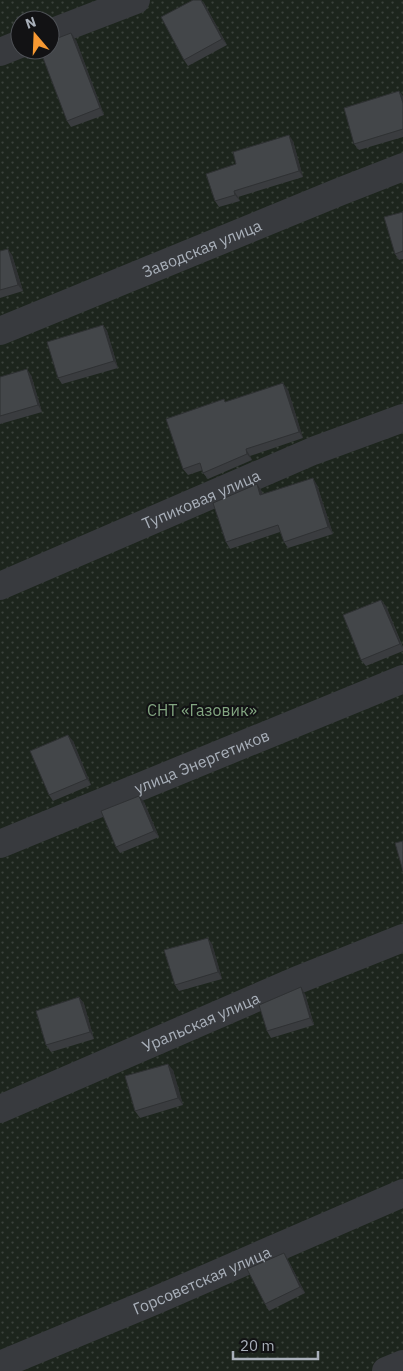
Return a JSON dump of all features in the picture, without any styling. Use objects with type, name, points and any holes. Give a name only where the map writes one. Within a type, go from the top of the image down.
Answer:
[{"type":"lane","points":[[60,29],[136,0]]},
{"type":"lane","name":"Заводская улица","points":[[0,331],[403,167]]},
{"type":"lane","name":"Тупиковая улица","points":[[0,586],[313,451],[403,418]]},
{"type":"lane","name":"улица Энергетиков","points":[[0,844],[403,679]]},
{"type":"lane","name":"Уральская улица","points":[[0,1109],[295,981],[403,938]]},
{"type":"lane","name":"Горсоветская улица","points":[[0,1365],[154,1301],[403,1193]]},
{"type":"lane","points":[[386,1371],[403,1364]]},
{"type":"green space","name":"СНТ «Газовик»","points":[[0,0],[403,0],[403,1371],[0,1371]]},
{"type":"building","points":[[193,0],[201,0],[222,39],[184,60],[161,17]]},
{"type":"building","points":[[71,33],[100,108],[67,121],[44,60],[60,60],[60,37]]},
{"type":"building","points":[[399,91],[403,103],[403,129],[354,144],[344,108]]},
{"type":"building","points":[[289,135],[299,171],[234,191],[235,195],[215,201],[206,174],[236,164],[233,152]]},
{"type":"building","points":[[403,212],[403,251],[395,254],[384,217]]},
{"type":"building","points":[[8,249],[18,285],[0,290],[0,251]]},
{"type":"building","points":[[103,325],[114,361],[58,378],[47,342]]},
{"type":"building","points":[[27,369],[38,405],[0,416],[0,377]]},
{"type":"building","points":[[283,383],[299,432],[246,449],[247,454],[203,473],[200,463],[183,469],[166,419],[224,399],[225,402]]},
{"type":"building","points":[[313,478],[328,527],[284,542],[278,525],[226,542],[213,503],[257,484],[260,495]]},
{"type":"building","points":[[381,600],[400,644],[361,660],[343,615]]},
{"type":"building","points":[[68,735],[87,779],[49,795],[30,751]]},
{"type":"building","points":[[139,796],[154,831],[116,847],[101,811]]},
{"type":"building","points":[[403,841],[403,871],[395,843]]},
{"type":"building","points":[[208,938],[218,972],[175,985],[164,950]]},
{"type":"building","points":[[301,987],[310,1018],[267,1031],[259,1005]]},
{"type":"building","points":[[79,997],[90,1032],[46,1045],[36,1011]]},
{"type":"building","points":[[168,1064],[178,1098],[135,1111],[125,1076]]},
{"type":"building","points":[[284,1253],[300,1287],[265,1304],[247,1269]]}]
